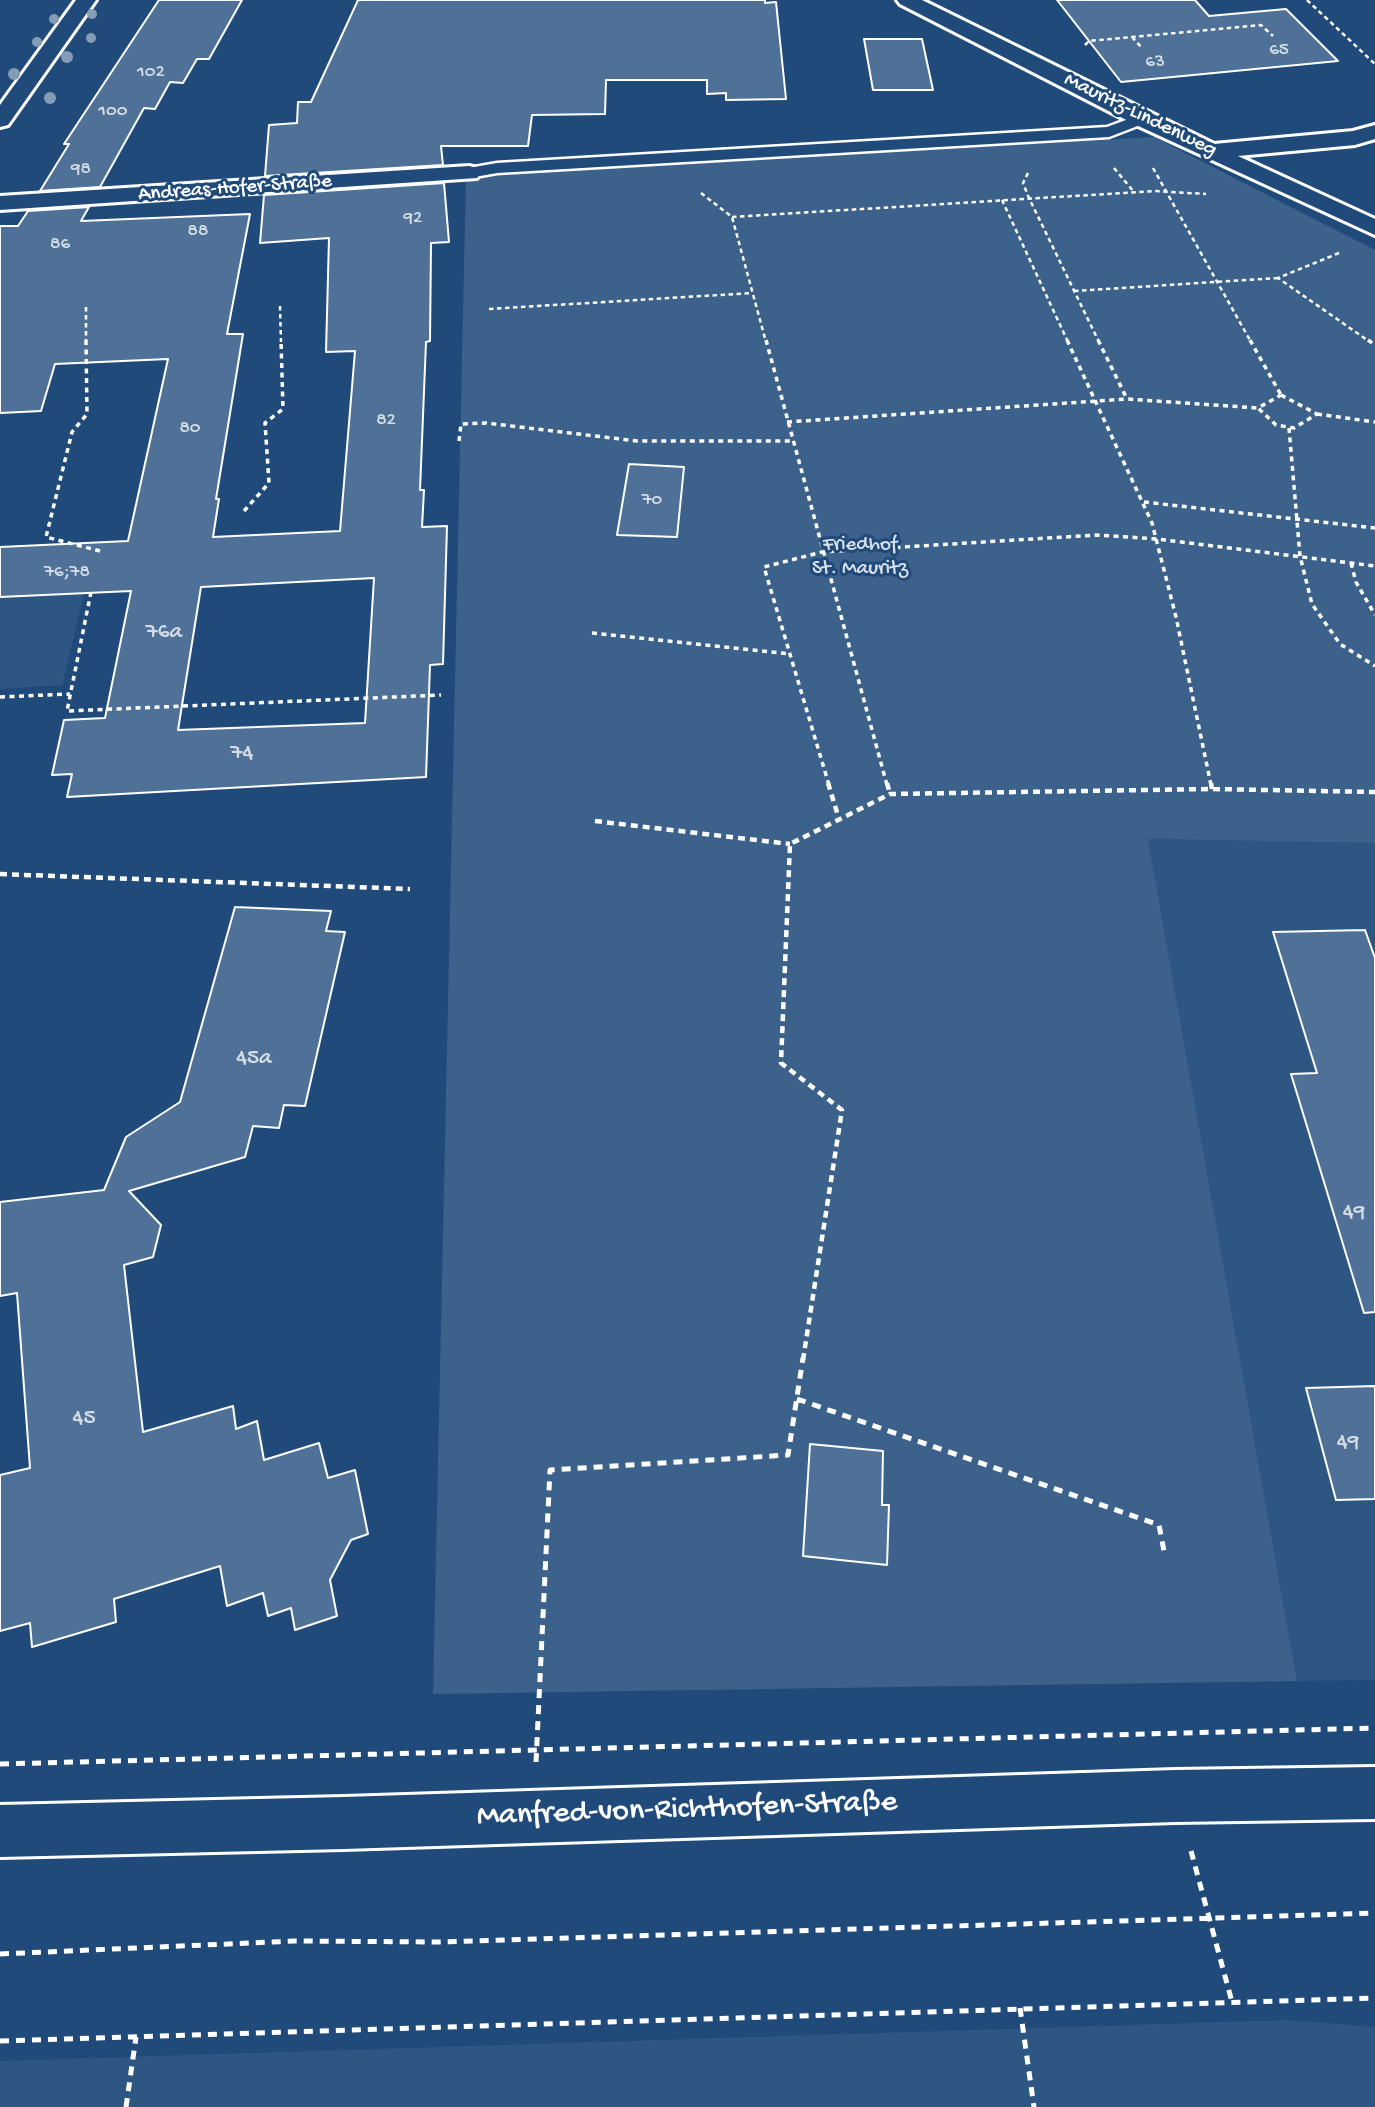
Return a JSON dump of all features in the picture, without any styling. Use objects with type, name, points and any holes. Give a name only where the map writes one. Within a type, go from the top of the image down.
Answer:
[{"type":"street","points":[[0,120],[86,0]]},
{"type":"street","name":"Mauritz-Lindenweg","points":[[907,0],[1059,76],[1131,123],[1212,151],[1375,228]]},
{"type":"street","points":[[1212,151],[1355,138],[1375,132]]},
{"type":"street","name":"Andreas-Hofer-Straße","points":[[0,203],[469,173]]},
{"type":"street","name":"Manfred-von-Richthofen-Straße","points":[[0,1831],[344,1823],[1175,1796],[1375,1793]]},
{"type":"lane","points":[[469,173],[497,169],[1109,132],[1131,123]]},
{"type":"path","points":[[1307,0],[1375,64]]},
{"type":"path","points":[[1059,76],[1089,41],[1262,25],[1273,36]]},
{"type":"path","points":[[1132,37],[1142,48]]},
{"type":"path","points":[[1131,123],[1132,134],[1167,191],[1281,395],[1317,414],[1375,422]]},
{"type":"path","points":[[732,217],[1167,191],[1215,195]]},
{"type":"path","points":[[689,193],[702,192],[732,217],[890,793]]},
{"type":"path","points":[[1029,198],[1127,399]]},
{"type":"path","points":[[1002,200],[1144,502],[1157,540],[1176,617],[1212,789]]},
{"type":"path","points":[[1074,291],[1278,278],[1346,251],[1335,245]]},
{"type":"path","points":[[1278,278],[1375,345]]},
{"type":"path","points":[[489,309],[752,293]]},
{"type":"path","points":[[244,511],[269,483],[265,423],[282,409],[280,306]]},
{"type":"path","points":[[86,307],[87,414],[72,432],[47,537],[100,551]]},
{"type":"path","points":[[787,422],[1127,399],[1258,408],[1281,395]]},
{"type":"path","points":[[1258,408],[1276,425],[1289,428],[1294,428],[1317,414]]},
{"type":"path","points":[[459,441],[461,424],[486,423],[637,441],[792,441]]},
{"type":"path","points":[[1289,428],[1300,556],[1312,604],[1340,643],[1375,666]]},
{"type":"path","points":[[1144,502],[1375,528]]},
{"type":"path","points":[[839,819],[764,567],[822,552],[1097,535],[1375,566]]},
{"type":"path","points":[[1351,563],[1356,582],[1375,615]]},
{"type":"path","points":[[91,593],[67,711],[441,695]]},
{"type":"path","points":[[592,633],[790,654]]},
{"type":"path","points":[[0,697],[71,694]]},
{"type":"path","points":[[595,821],[790,844],[890,793],[1212,789],[1375,792]]},
{"type":"path","points":[[536,1815],[550,1470],[789,1454],[842,1110],[781,1063],[790,844]]},
{"type":"path","points":[[0,874],[410,889]]},
{"type":"path","points":[[797,1399],[1159,1525],[1164,1551]]},
{"type":"path","points":[[0,1764],[1375,1728]]},
{"type":"path","points":[[1175,1796],[1232,2003]]},
{"type":"path","points":[[0,1954],[295,1941],[439,1942],[1375,1913]]},
{"type":"path","points":[[0,2041],[1375,1998]]},
{"type":"path","points":[[1020,2008],[1034,2107]]},
{"type":"path","points":[[126,2107],[135,2037]]},
{"type":"shaded area","points":[[94,551],[62,685],[0,689],[0,556]]},
{"type":"shaded area","points":[[1148,839],[1375,843],[1375,1680],[1297,1681]]},
{"type":"shaded area","points":[[1288,2020],[1375,2027],[1375,2107],[0,2107],[0,2061]]},
{"type":"green space","name":"Friedhof St. Mauritz","points":[[1154,137],[1375,250],[1375,843],[1148,839],[1297,1681],[433,1694],[466,176]]},
{"type":"building","points":[[159,0],[242,0],[209,59],[197,59],[183,83],[170,82],[155,109],[144,108],[100,187],[40,191],[69,144],[64,144]]},
{"type":"building","points":[[358,0],[776,2],[786,99],[726,100],[726,93],[707,94],[707,80],[606,80],[605,114],[532,115],[528,146],[441,146],[443,165],[265,176],[269,125],[297,123],[298,102],[311,102]]},
{"type":"building","points":[[1057,0],[1195,0],[1209,16],[1286,9],[1338,61],[1121,82]]},
{"type":"building","points":[[864,39],[922,39],[933,90],[873,90]]},
{"type":"building","points":[[444,183],[449,242],[431,243],[430,341],[426,342],[420,490],[424,490],[422,527],[447,526],[443,664],[430,665],[426,777],[67,797],[72,774],[52,775],[64,720],[105,718],[131,591],[0,597],[0,547],[128,541],[168,359],[55,364],[41,411],[0,413],[0,226],[18,226],[28,211],[89,207],[81,221],[250,214],[227,334],[243,334],[216,499],[219,499],[213,537],[340,531],[355,351],[326,352],[329,238],[260,243],[264,195]],"holes":[[[374,578],[365,723],[178,730],[201,587]]]},
{"type":"building","points":[[629,464],[684,467],[677,537],[617,535]]},
{"type":"building","points":[[235,907],[331,911],[326,931],[345,932],[305,1106],[284,1105],[279,1128],[253,1126],[245,1157],[129,1191],[161,1225],[153,1257],[124,1265],[143,1432],[233,1406],[236,1429],[257,1421],[264,1460],[319,1443],[328,1478],[355,1470],[368,1534],[351,1540],[330,1580],[337,1616],[295,1630],[291,1608],[268,1616],[263,1593],[227,1606],[220,1566],[114,1599],[116,1622],[32,1647],[30,1623],[0,1631],[0,1475],[30,1468],[17,1293],[0,1296],[0,1202],[104,1190],[126,1137],[180,1102]]},
{"type":"building","points":[[1365,930],[1375,958],[1375,1312],[1364,1313],[1291,1074],[1317,1073],[1273,932]]},
{"type":"building","points":[[1375,1386],[1375,1499],[1336,1500],[1306,1388]]},
{"type":"building","points":[[810,1444],[883,1451],[882,1505],[889,1505],[887,1565],[803,1556]]}]
